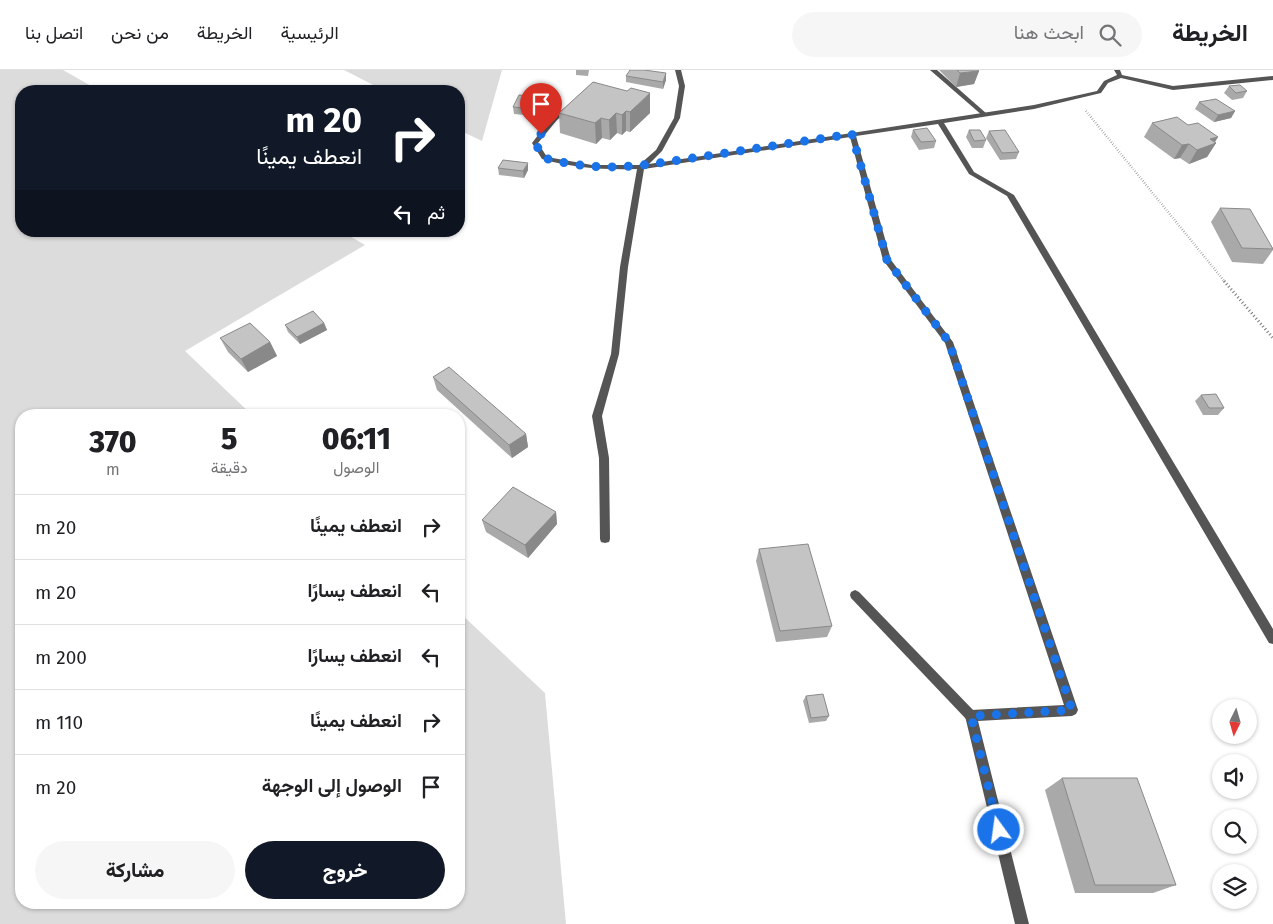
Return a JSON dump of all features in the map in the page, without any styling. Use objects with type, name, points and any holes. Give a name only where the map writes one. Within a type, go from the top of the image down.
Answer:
[{"type":"street","points":[[605,539],[604,458],[597,416],[615,354],[624,267],[641,167],[659,151],[677,118],[682,86],[678,70]]},
{"type":"street","points":[[933,70],[985,115]]},
{"type":"street","points":[[576,103],[561,112],[547,126],[535,143],[544,158],[570,165],[596,168],[641,167],[985,115],[1076,99],[1099,92],[1106,82],[1118,73],[1173,88],[1273,78]]},
{"type":"street","points":[[940,122],[971,173],[1010,195],[1273,639]]},
{"type":"street","points":[[852,134],[887,260],[949,342],[1072,710],[971,716]]},
{"type":"street","points":[[855,594],[971,716],[1022,924]]},
{"type":"path","points":[[1076,99],[1273,338]]},
{"type":"shaded area","points":[[0,70],[63,70],[89,85],[15,85],[15,237],[351,237],[365,245],[185,351],[246,409],[15,409],[15,909],[465,909],[465,618],[545,693],[566,924],[0,924]]},
{"type":"shaded area","points":[[344,70],[502,70],[482,141],[465,133],[465,85],[373,85]]},
{"type":"building","points":[[630,70],[666,73],[663,82],[626,76]]},
{"type":"building","points":[[957,70],[978,70],[979,71],[960,73]]},
{"type":"building","points":[[593,82],[627,91],[631,88],[650,93],[630,112],[626,111],[622,115],[616,113],[609,120],[601,118],[595,123],[559,113]]},
{"type":"building","points":[[1240,85],[1247,91],[1236,93],[1229,86]]},
{"type":"building","points":[[519,95],[539,97],[533,109],[513,107]]},
{"type":"building","points":[[1216,99],[1235,111],[1218,115],[1199,102]]},
{"type":"building","points":[[1177,117],[1188,125],[1198,123],[1218,137],[1210,139],[1216,143],[1197,150],[1189,144],[1182,145],[1152,123]]},
{"type":"building","points":[[927,128],[936,141],[921,142],[913,130]]},
{"type":"building","points":[[969,130],[980,130],[986,140],[974,141]]},
{"type":"building","points":[[1005,130],[1019,152],[1002,153],[989,131]]},
{"type":"building","points":[[503,160],[528,163],[523,171],[498,168]]},
{"type":"building","points":[[1220,208],[1250,209],[1273,249],[1242,248]]},
{"type":"building","points":[[313,311],[324,323],[297,337],[285,325]]},
{"type":"building","points":[[250,323],[270,342],[241,359],[220,338]]},
{"type":"building","points":[[449,367],[526,434],[509,445],[433,377]]},
{"type":"building","points":[[1216,394],[1224,408],[1209,408],[1201,395]]},
{"type":"building","points":[[513,487],[556,512],[525,545],[482,520]]},
{"type":"building","points":[[808,544],[832,626],[780,631],[759,549]]},
{"type":"building","points":[[823,694],[829,716],[811,718],[806,696]]},
{"type":"building","points":[[1062,778],[1137,778],[1176,885],[1095,885]]},
{"type":"route","points":[[541,134],[535,143],[544,158],[570,165],[596,168],[641,167],[852,134],[887,260],[949,342],[1072,710],[971,716],[999,830]]}]
